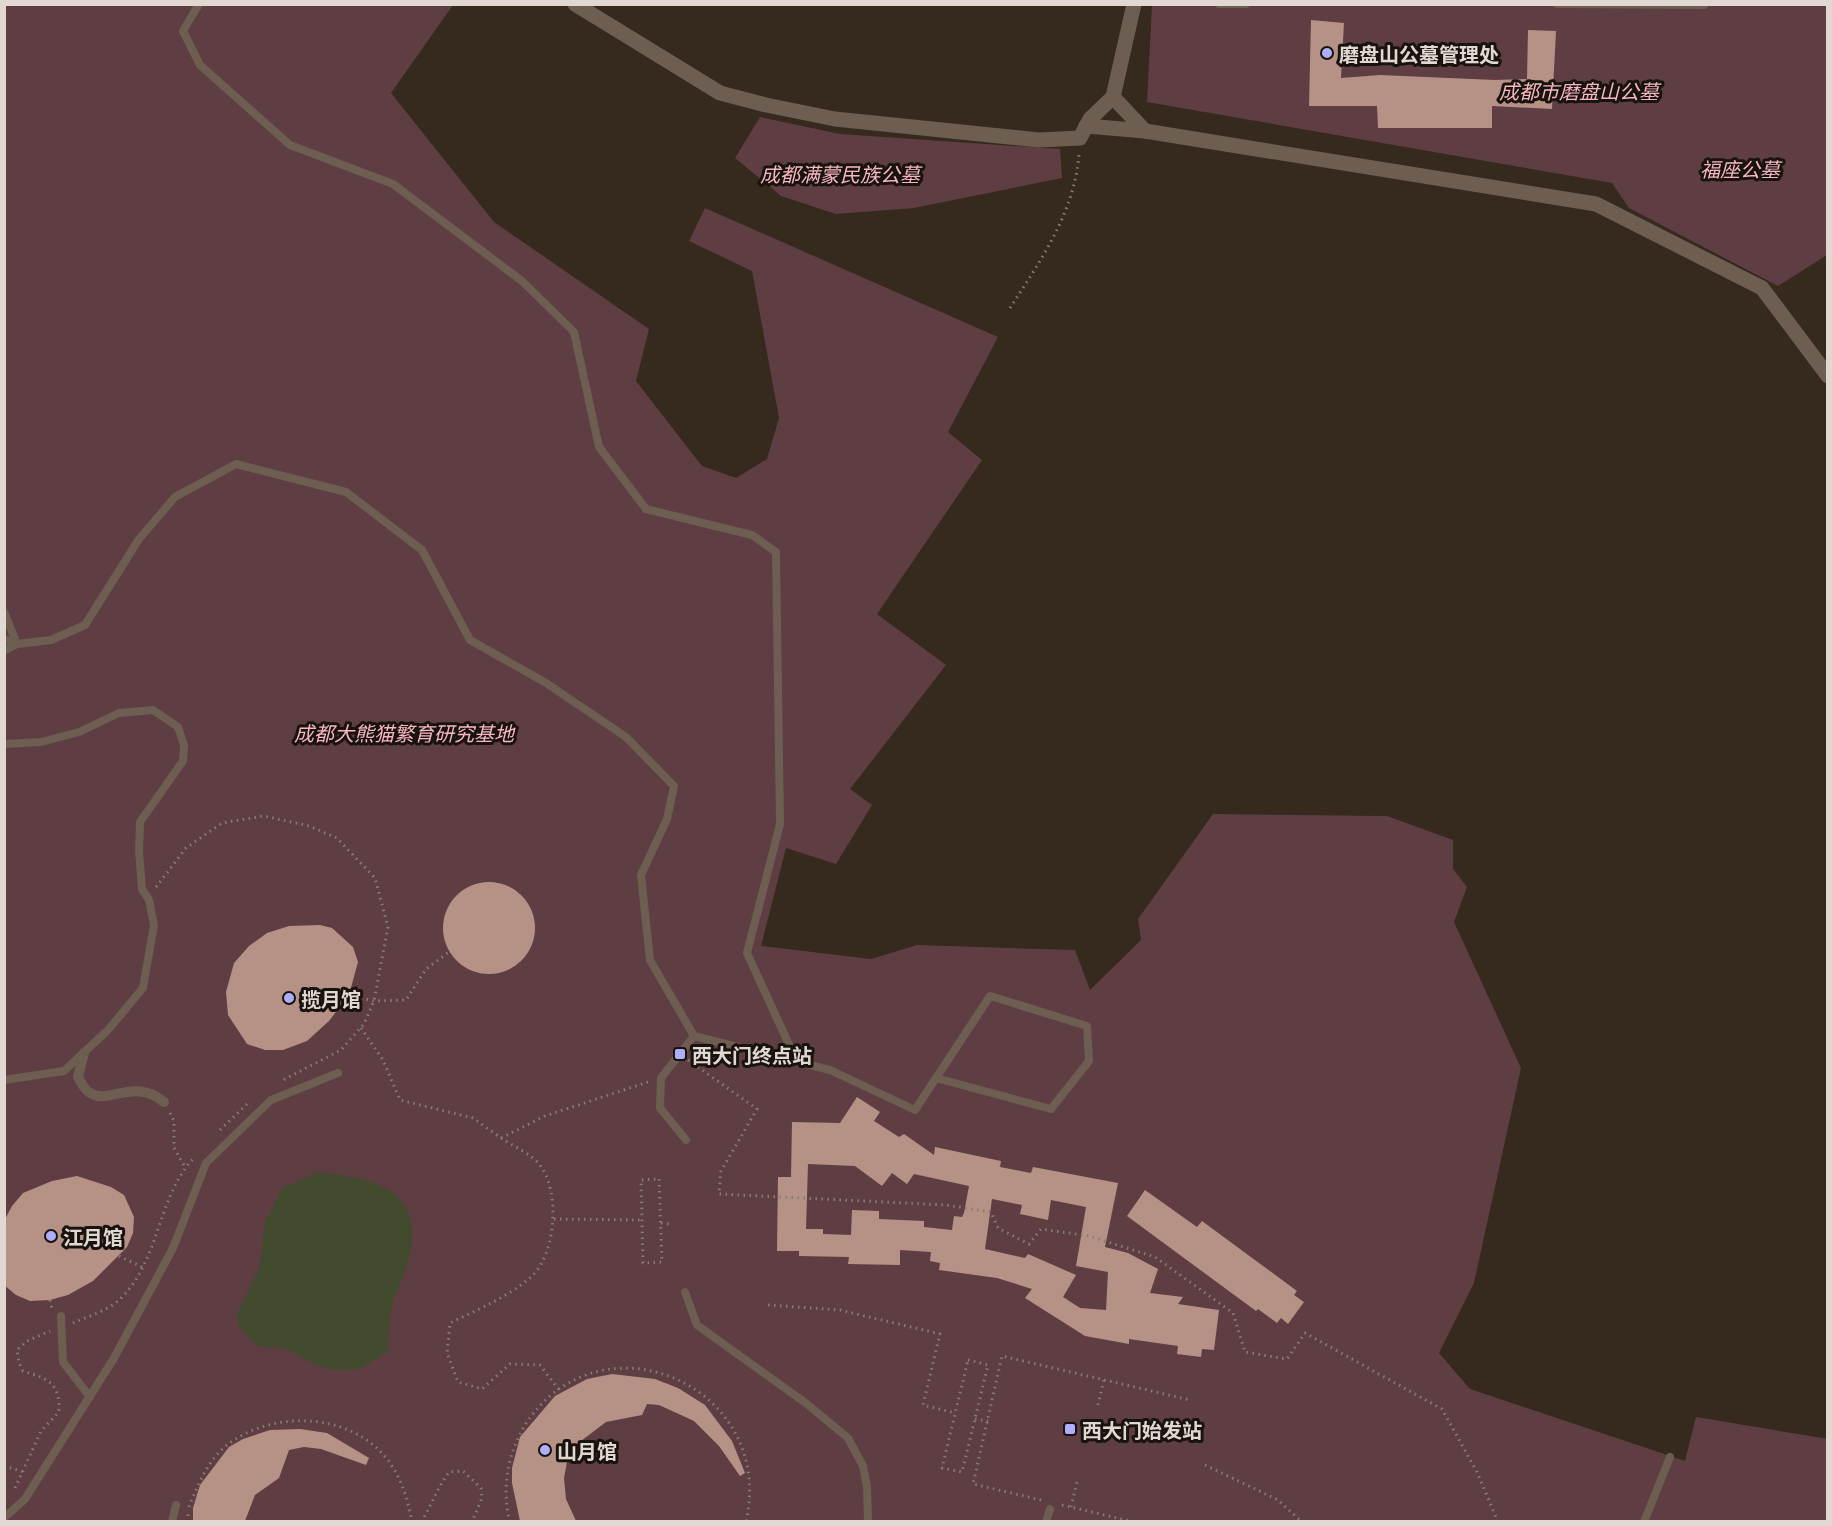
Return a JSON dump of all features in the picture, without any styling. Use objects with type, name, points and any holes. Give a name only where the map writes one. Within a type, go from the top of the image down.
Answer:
[{"type":"street","points":[[575,4],[720,93],[766,105],[835,118],[1039,140],[1083,132],[1145,131],[1596,204],[1762,288],[1827,376]]},
{"type":"street","points":[[1083,132],[1090,118],[1113,97],[1134,4]]},
{"type":"street","points":[[1113,97],[1145,131]]},
{"type":"street","points":[[84,1053],[78,1077],[88,1092],[99,1097],[140,1090],[153,1093],[164,1102]]},
{"type":"lane","points":[[199,4],[183,31],[200,65],[290,145],[393,184],[522,281],[574,332],[599,447],[646,509],[752,535],[776,552],[780,824],[747,953],[797,1062]]},
{"type":"lane","points":[[1219,4],[1246,4]]},
{"type":"lane","points":[[1557,4],[1704,5]]},
{"type":"lane","points":[[4,651],[17,644],[51,640],[85,625],[139,539],[175,497],[236,464],[346,492],[422,550],[470,640],[546,683],[626,736],[675,786],[668,819],[641,875],[650,960],[693,1036],[830,1070],[915,1110],[936,1078],[990,996],[1087,1026],[1089,1061],[1051,1109],[936,1078]]},
{"type":"lane","points":[[4,612],[17,644]]},
{"type":"lane","points":[[4,639],[17,644]]},
{"type":"lane","points":[[4,744],[41,742],[79,732],[119,713],[153,710],[178,727],[184,745],[183,761],[140,822],[139,851],[142,889],[149,900],[154,925],[142,988],[108,1030],[64,1071],[4,1080]]},
{"type":"lane","points":[[686,1140],[660,1108],[661,1078],[693,1036]]},
{"type":"lane","points":[[4,1518],[25,1499],[90,1397],[173,1248],[206,1163],[271,1100],[338,1073]]},
{"type":"lane","points":[[685,1292],[697,1325],[807,1404],[848,1438],[863,1466],[867,1487],[868,1521]]},
{"type":"lane","points":[[61,1316],[63,1362],[90,1397]]},
{"type":"lane","points":[[1644,1521],[1670,1457]]},
{"type":"lane","points":[[172,1521],[177,1505]]},
{"type":"lane","points":[[1046,1521],[1049,1505]]},
{"type":"path","points":[[108,4],[118,4]]},
{"type":"path","points":[[1011,308],[1044,256],[1063,220],[1077,180],[1083,132]]},
{"type":"path","points":[[149,900],[158,883],[186,848],[222,823],[264,816],[309,826],[338,838],[375,878],[388,927]]},
{"type":"path","points":[[349,995],[374,1001],[406,1000],[426,969],[448,952]]},
{"type":"path","points":[[361,1028],[383,1060],[400,1100],[473,1118],[539,1164],[549,1184],[554,1219],[542,1265],[531,1277],[450,1323],[447,1353],[458,1382],[482,1389],[510,1364],[540,1365],[559,1390]]},
{"type":"path","points":[[680,1054],[757,1109],[721,1171],[719,1194],[946,1205],[991,1212],[998,1228],[1029,1244],[1041,1229],[1089,1236],[1155,1257],[1233,1313],[1245,1352],[1287,1359],[1305,1333],[1442,1409],[1477,1472],[1498,1521]]},
{"type":"path","points":[[501,1138],[545,1116],[661,1078]]},
{"type":"path","points":[[164,1102],[174,1121],[174,1148],[185,1167]]},
{"type":"path","points":[[659,1179],[660,1223],[662,1262],[643,1263],[640,1180],[659,1179]]},
{"type":"path","points":[[554,1219],[642,1220]]},
{"type":"path","points":[[660,1223],[670,1224]]},
{"type":"path","points":[[118,1256],[144,1268]]},
{"type":"path","points":[[768,1305],[840,1310],[940,1334],[923,1405],[955,1413]]},
{"type":"path","points":[[1049,1505],[972,1484],[1002,1356],[1190,1400]]},
{"type":"path","points":[[968,1360],[988,1365],[975,1419],[962,1473],[942,1468],[968,1360]]},
{"type":"path","points":[[510,1521],[506,1480],[515,1442],[537,1408],[568,1383],[605,1370],[646,1369],[685,1381],[717,1406],[740,1440],[750,1479],[746,1521]]},
{"type":"path","points":[[1098,1405],[1104,1380]]},
{"type":"path","points":[[188,1521],[189,1508],[203,1473],[226,1446],[258,1427],[294,1419],[330,1423],[364,1439],[391,1464],[408,1496],[412,1521]]},
{"type":"path","points":[[975,1419],[987,1421]]},
{"type":"path","points":[[1205,1465],[1278,1500],[1302,1521]]},
{"type":"path","points":[[4,1466],[24,1472]]},
{"type":"path","points":[[421,1521],[432,1505],[438,1486],[449,1472],[463,1472],[476,1480],[481,1488],[482,1498],[472,1521]]},
{"type":"path","points":[[1071,1507],[1077,1482]]},
{"type":"path","points":[[1060,1504],[1134,1521]]},
{"type":"green space","name":"成都大熊猫繁育研究基地","points":[[5,4],[453,5],[391,93],[494,222],[649,329],[636,381],[702,466],[736,478],[767,459],[779,418],[752,271],[689,241],[705,208],[998,337],[948,432],[982,460],[877,614],[946,665],[850,789],[872,805],[836,864],[786,848],[761,946],[871,959],[917,945],[1075,950],[1090,990],[1141,940],[1138,919],[1213,814],[1387,816],[1453,840],[1453,869],[1467,887],[1454,922],[1521,1068],[1474,1283],[1439,1353],[1470,1389],[1685,1461],[1696,1417],[1828,1439],[1827,1522],[5,1522]]},
{"type":"green space","name":"成都市磨盘山公墓","points":[[1152,5],[1827,5],[1827,255],[1778,286],[1629,208],[1612,183],[1147,102]]},
{"type":"green space","name":"成都满蒙民族公墓","points":[[760,117],[840,134],[1060,149],[1062,178],[914,208],[836,214],[781,196],[735,158]]},
{"type":"shaded area","points":[[319,1172],[358,1178],[390,1190],[409,1214],[412,1232],[410,1254],[391,1311],[388,1352],[359,1369],[331,1370],[314,1364],[287,1349],[257,1346],[238,1325],[237,1314],[260,1266],[264,1225],[283,1187]]},
{"type":"building","name":"磨盘山公墓管理处","points":[[1311,20],[1344,23],[1341,78],[1380,75],[1495,80],[1527,79],[1528,30],[1556,31],[1552,109],[1492,106],[1492,128],[1378,128],[1377,106],[1309,106]]},
{"type":"building","points":[[489,882],[507,885],[522,895],[532,910],[535,928],[532,946],[522,961],[507,971],[489,974],[471,971],[456,961],[446,946],[443,928],[446,910],[456,895],[471,885]]},
{"type":"building","points":[[320,925],[332,928],[353,947],[358,962],[349,995],[329,1021],[307,1041],[283,1050],[265,1050],[247,1044],[228,1015],[226,992],[234,963],[249,946],[267,933],[289,926]]},
{"type":"building","points":[[857,1097],[880,1112],[874,1121],[899,1137],[904,1134],[934,1155],[935,1147],[1001,1161],[1000,1167],[1031,1173],[1033,1167],[1118,1183],[1105,1247],[1128,1253],[1158,1269],[1150,1293],[1183,1297],[1178,1304],[1219,1310],[1214,1350],[1202,1349],[1201,1357],[1177,1354],[1178,1346],[1129,1339],[1129,1344],[1085,1336],[1025,1298],[1032,1289],[997,1278],[939,1270],[940,1263],[930,1261],[931,1252],[900,1250],[900,1265],[848,1264],[849,1257],[799,1256],[799,1251],[777,1251],[778,1177],[791,1177],[792,1122],[840,1123]],"holes":[[[808,1164],[855,1166],[882,1186],[892,1173],[907,1184],[914,1174],[969,1186],[964,1213],[962,1217],[954,1216],[952,1230],[924,1227],[924,1221],[879,1219],[879,1211],[852,1210],[851,1235],[823,1234],[823,1229],[806,1229]],[[992,1199],[1022,1205],[1020,1214],[1048,1220],[1051,1200],[1086,1207],[1076,1266],[1108,1272],[1106,1310],[1080,1308],[1063,1297],[1076,1275],[1028,1254],[1025,1258],[985,1249]]]},
{"type":"building","points":[[77,1176],[111,1187],[124,1195],[134,1217],[133,1233],[127,1247],[93,1281],[68,1295],[50,1300],[30,1301],[16,1295],[4,1285],[4,1221],[12,1206],[23,1193],[52,1181]]},
{"type":"building","points":[[1145,1190],[1197,1227],[1202,1221],[1297,1291],[1294,1295],[1304,1302],[1288,1324],[1281,1318],[1277,1323],[1258,1309],[1256,1311],[1127,1216]]},
{"type":"building","name":"山月馆","points":[[612,1374],[655,1379],[678,1388],[705,1405],[732,1441],[745,1473],[740,1476],[719,1446],[694,1421],[659,1405],[647,1404],[642,1415],[606,1422],[577,1444],[567,1462],[564,1478],[566,1499],[576,1521],[520,1521],[512,1483],[512,1468],[520,1437],[555,1396],[587,1379]]},
{"type":"building","points":[[300,1429],[327,1433],[369,1458],[366,1465],[321,1449],[304,1447],[289,1450],[279,1478],[255,1495],[245,1521],[193,1521],[193,1508],[200,1485],[229,1447],[243,1439],[270,1430]]},
{"type":"place","name":"磨盘山公墓管理处","points":[[1327,53]]},
{"type":"place","name":"揽月馆","points":[[289,998]]},
{"type":"place","name":"西大门终点站","points":[[680,1054]]},
{"type":"place","name":"江月馆","points":[[51,1236]]},
{"type":"place","name":"西大门始发站","points":[[1070,1429]]},
{"type":"place","name":"山月馆","points":[[545,1450]]},
{"type":"park label","name":"福座公墓","points":[[1740,168]]}]
